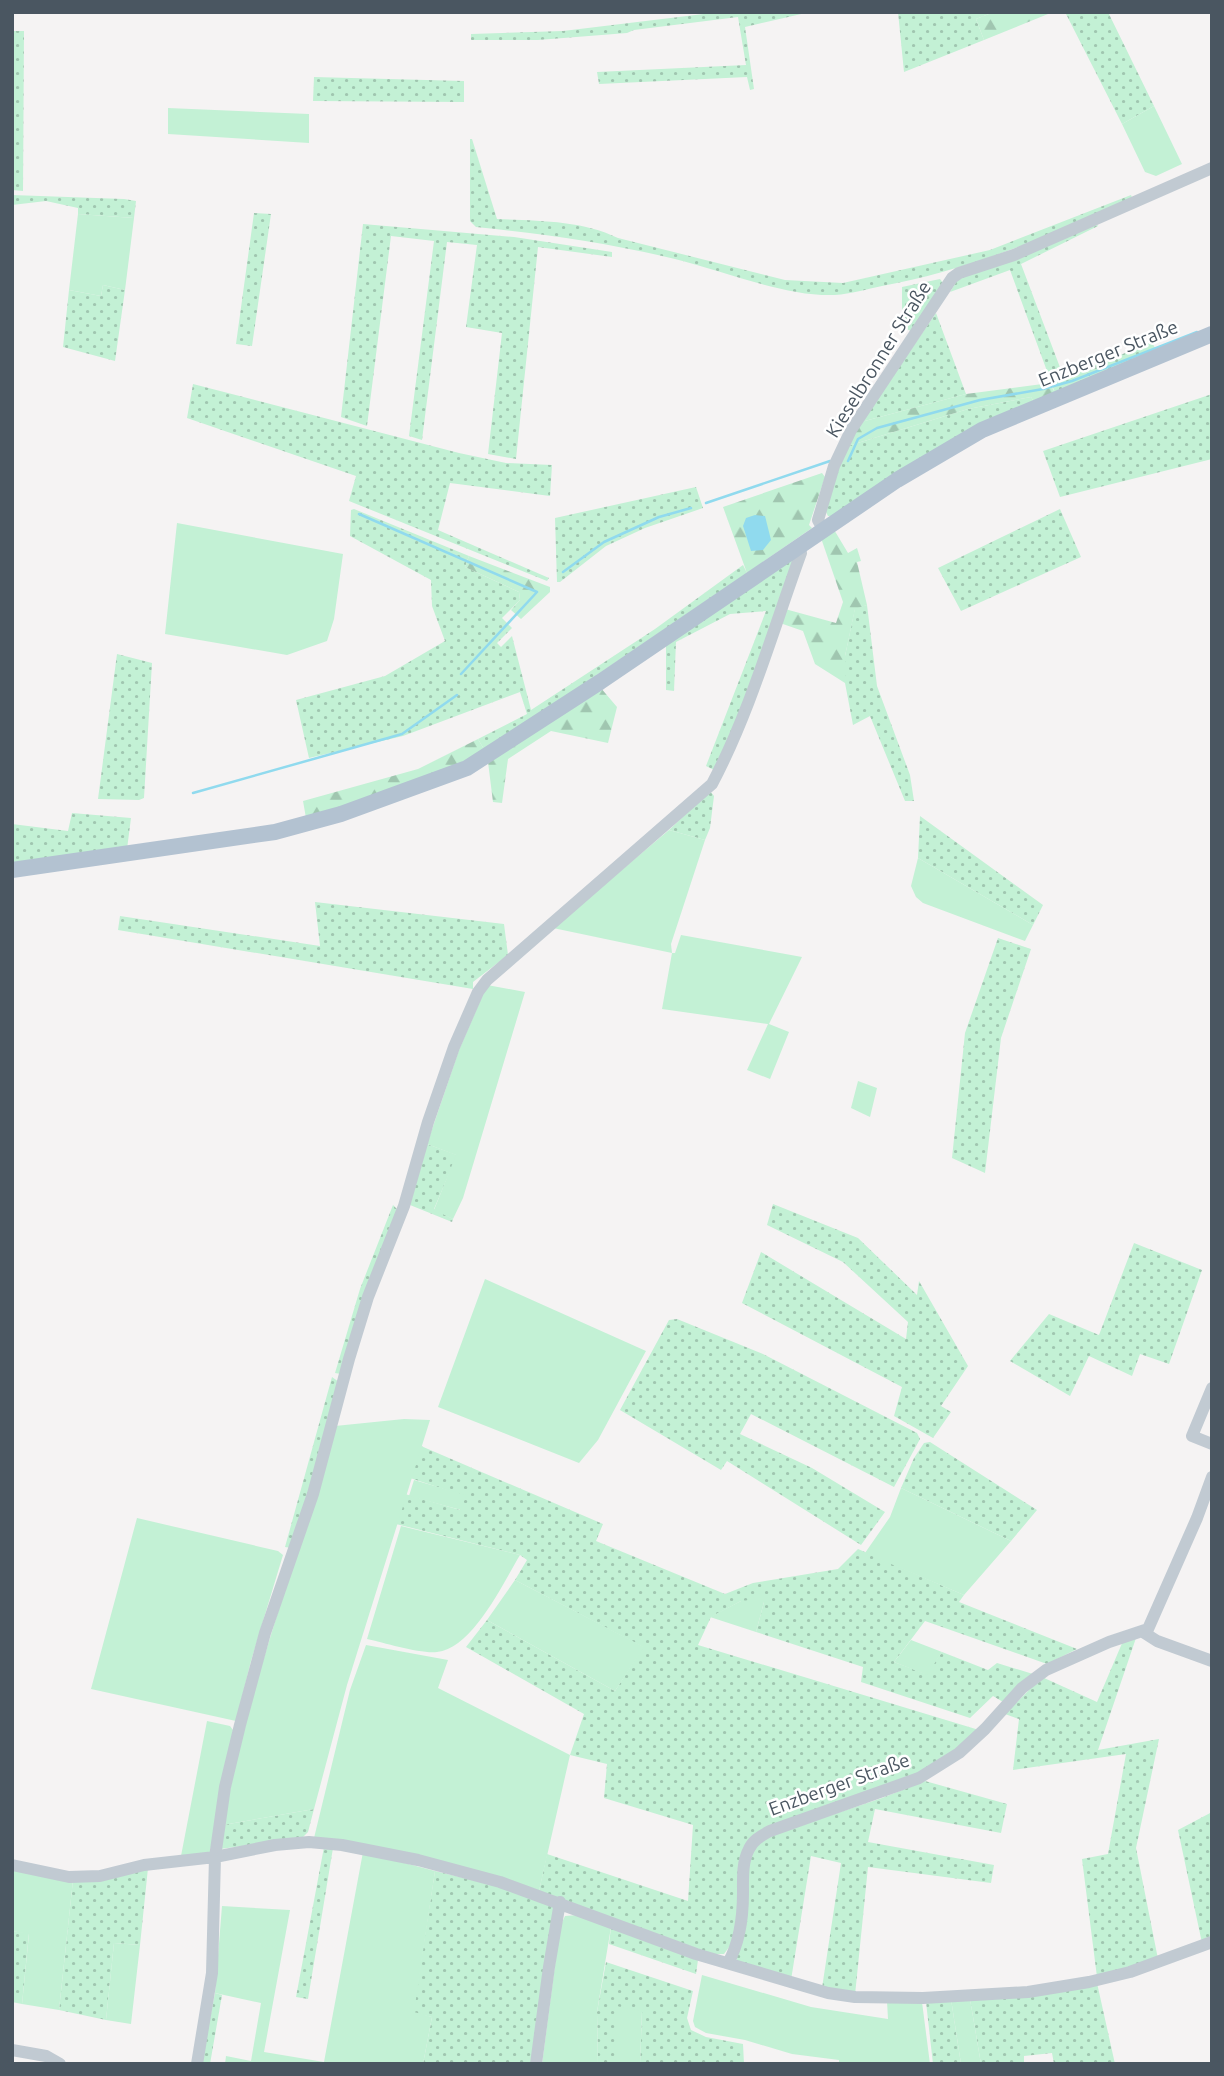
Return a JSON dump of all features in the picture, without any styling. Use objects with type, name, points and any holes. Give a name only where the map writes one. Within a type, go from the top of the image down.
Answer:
[{"type":"main road","name":"Enzberger Straße","points":[[12,870],[275,832],[341,814],[467,768],[600,682],[908,473],[982,430],[1021,412],[1212,334]]},
{"type":"street","name":"Kieselbronner Straße","points":[[823,529],[818,520],[834,466],[851,430],[952,278],[1027,249],[1212,168]]},
{"type":"street","points":[[197,2064],[212,1973],[215,1857],[225,1787],[265,1633],[313,1494],[368,1297],[404,1206],[428,1122],[454,1047],[478,992],[487,980],[712,784],[725,759],[760,667],[801,553],[799,545]]},
{"type":"street","points":[[1212,1388],[1192,1436],[1212,1444]]},
{"type":"street","points":[[1212,1477],[1156,1616],[1143,1632],[1212,1661]]},
{"type":"street","name":"Enzberger Straße","points":[[727,1963],[736,1949],[739,1933],[744,1861],[755,1840],[769,1831],[858,1802],[919,1778],[959,1753],[1023,1688],[1046,1670],[1117,1639],[1143,1632]]},
{"type":"street","points":[[12,1865],[69,1877],[100,1876],[145,1865],[215,1857],[275,1845],[309,1842],[342,1844],[458,1870],[560,1902],[676,1947],[828,1993],[855,1997],[958,1997],[1028,1992],[1130,1972],[1212,1942]]},
{"type":"street","points":[[536,2064],[560,1902]]},
{"type":"street","points":[[12,2050],[46,2056],[60,2064]]},
{"type":"green space","points":[[720,12],[810,12],[745,27],[754,89],[750,90],[747,77],[599,84],[597,72],[746,65],[738,17],[627,33],[538,40],[471,40],[471,34],[563,31]]},
{"type":"green space","points":[[898,12],[994,12],[976,19],[984,40],[904,72]]},
{"type":"green space","points":[[994,12],[1053,12],[984,40],[976,19]]},
{"type":"green space","points":[[1065,12],[1108,12],[1154,106],[1122,124]]},
{"type":"green space","points":[[12,31],[24,31],[23,191],[12,190]]},
{"type":"green space","points":[[314,77],[464,81],[464,102],[313,101]]},
{"type":"green space","points":[[1154,106],[1182,164],[1156,176],[1145,172],[1122,124]]},
{"type":"green space","points":[[168,108],[309,114],[309,143],[168,134]]},
{"type":"green space","points":[[470,139],[497,219],[559,222],[589,228],[618,238],[785,280],[843,283],[990,250],[1131,195],[1133,200],[1041,238],[947,271],[847,294],[816,295],[776,288],[675,259],[625,248],[476,227],[470,221]]},
{"type":"green space","points":[[12,195],[136,201],[134,218],[78,214],[78,208],[46,201],[12,205]]},
{"type":"green space","points":[[254,213],[271,214],[252,346],[236,344]]},
{"type":"green space","points":[[78,214],[134,218],[125,290],[103,285],[101,296],[69,290]]},
{"type":"green space","points":[[1096,223],[1098,226],[1021,264],[1064,378],[1152,342],[1157,352],[1055,393],[1010,270],[950,292],[958,279]]},
{"type":"green space","points":[[363,224],[514,237],[612,252],[612,257],[538,247],[516,459],[488,454],[502,333],[466,327],[477,245],[447,242],[422,440],[409,436],[434,241],[391,236],[367,426],[341,417]]},
{"type":"green space","points":[[940,279],[943,283],[911,331],[902,327],[902,287]]},
{"type":"green space","points":[[103,285],[125,290],[115,361],[63,347],[69,290],[101,296]]},
{"type":"green space","points":[[936,313],[966,394],[861,422]]},
{"type":"green space","points":[[1050,383],[1055,393],[1034,402],[1031,397],[968,409],[848,446],[861,422],[966,394]]},
{"type":"green space","points":[[193,384],[459,453],[506,463],[552,465],[550,496],[450,483],[438,530],[549,578],[547,581],[349,501],[356,476],[187,418]]},
{"type":"green space","points":[[1212,394],[1212,459],[1060,497],[1043,451]]},
{"type":"green space","points":[[1031,397],[1034,402],[833,516],[828,516],[825,510],[836,473],[848,446],[968,409]]},
{"type":"green space","points":[[822,473],[825,477],[809,525],[812,528],[747,573],[723,507]]},
{"type":"green space","points":[[696,487],[703,508],[645,528],[606,546],[557,582],[555,518]]},
{"type":"green space","points":[[1060,509],[1081,557],[961,611],[938,568]]},
{"type":"green space","points":[[351,510],[469,556],[465,567],[519,592],[520,600],[502,618],[512,628],[497,643],[501,647],[512,636],[531,710],[655,629],[743,565],[747,573],[485,751],[478,739],[527,714],[520,692],[403,736],[309,758],[296,700],[385,676],[445,641],[432,606],[431,580],[350,536]]},
{"type":"green space","points":[[177,523],[343,554],[334,619],[327,641],[287,655],[165,634]]},
{"type":"green space","points":[[833,528],[848,553],[857,548],[861,561],[857,562],[867,605],[855,609],[845,656],[845,683],[815,664],[803,631],[780,623],[785,609],[836,623],[843,602],[821,538]]},
{"type":"green space","points":[[469,556],[550,587],[550,592],[521,619],[511,610],[520,600],[519,592],[465,567]]},
{"type":"green space","points":[[799,556],[724,752],[714,770],[706,766],[766,611],[730,614],[676,642],[674,691],[666,690],[666,641]]},
{"type":"green space","points":[[867,605],[877,686],[910,775],[914,801],[905,801],[870,716],[853,725],[845,683],[845,656],[855,608]]},
{"type":"green space","points":[[117,654],[152,663],[144,798],[139,800],[98,799]]},
{"type":"green space","points":[[600,687],[617,707],[608,743],[551,731],[508,759],[502,803],[493,802],[488,762]]},
{"type":"green space","points":[[478,739],[485,751],[432,776],[306,818],[303,801],[418,769]]},
{"type":"green space","points":[[710,791],[714,796],[710,828],[705,840],[669,830]]},
{"type":"green space","points":[[72,813],[131,818],[127,849],[12,865],[12,824],[68,831]]},
{"type":"green space","points":[[920,816],[1043,905],[1033,925],[918,858]]},
{"type":"green space","points":[[669,830],[705,840],[671,944],[672,953],[553,928]]},
{"type":"green space","points":[[918,858],[1033,925],[1025,941],[923,903],[916,897],[911,886]]},
{"type":"green space","points":[[315,902],[504,924],[508,955],[473,982],[473,989],[118,930],[120,916],[320,946]]},
{"type":"green space","points":[[681,935],[802,957],[769,1024],[789,1032],[770,1079],[747,1070],[768,1024],[662,1009],[672,953],[675,953]]},
{"type":"green space","points":[[998,938],[1031,949],[1001,1038],[985,1173],[952,1158],[965,1033]]},
{"type":"green space","points":[[487,985],[525,992],[463,1198],[453,1219],[434,1210],[456,1155],[427,1144],[459,1050]]},
{"type":"green space","points":[[858,1081],[877,1088],[870,1117],[851,1108]]},
{"type":"green space","points":[[427,1144],[457,1155],[434,1209],[453,1219],[452,1222],[410,1205]]},
{"type":"green space","points":[[773,1204],[858,1238],[917,1295],[919,1281],[968,1366],[941,1406],[951,1412],[933,1438],[894,1416],[902,1387],[742,1303],[761,1252],[906,1339],[908,1322],[843,1262],[767,1225]]},
{"type":"green space","points":[[393,1205],[398,1210],[341,1374],[335,1373],[360,1289]]},
{"type":"green space","points":[[1134,1243],[1202,1270],[1169,1364],[1140,1354],[1132,1376],[1089,1356],[1070,1396],[1010,1361],[1049,1314],[1099,1335]]},
{"type":"green space","points":[[485,1279],[646,1351],[598,1440],[579,1463],[438,1407]]},
{"type":"green space","points":[[677,1319],[763,1354],[917,1433],[920,1439],[894,1487],[751,1414],[740,1434],[812,1468],[885,1512],[861,1545],[727,1461],[721,1470],[620,1410],[669,1320]]},
{"type":"green space","points":[[332,1377],[339,1382],[310,1492],[291,1548],[285,1547]]},
{"type":"green space","points":[[404,1419],[430,1420],[347,1685],[314,1809],[223,1825],[243,1726],[335,1426]]},
{"type":"green space","points":[[930,1442],[1037,1510],[1011,1541],[901,1488],[914,1458],[924,1443]]},
{"type":"green space","points":[[421,1446],[603,1524],[596,1541],[725,1594],[753,1583],[838,1569],[858,1549],[964,1595],[959,1602],[1077,1649],[1047,1664],[925,1621],[894,1662],[926,1674],[942,1652],[988,1670],[997,1663],[1033,1674],[1003,1702],[993,1696],[970,1718],[861,1682],[863,1667],[756,1632],[764,1602],[741,1601],[711,1617],[698,1645],[979,1730],[944,1761],[910,1780],[755,1834],[732,1943],[724,1954],[712,1954],[539,1891],[547,1854],[688,1901],[693,1825],[604,1798],[607,1764],[570,1755],[584,1714],[466,1647],[487,1620],[615,1691],[643,1647],[515,1580],[527,1560],[520,1555],[396,1524],[405,1494],[460,1510],[465,1496],[410,1478]]},
{"type":"green space","points":[[414,1480],[466,1495],[461,1510],[409,1496]]},
{"type":"green space","points":[[901,1488],[1011,1541],[964,1595],[865,1553],[890,1517]]},
{"type":"green space","points":[[137,1518],[278,1551],[283,1555],[236,1721],[91,1689]]},
{"type":"green space","points":[[401,1526],[520,1555],[475,1627],[450,1648],[437,1652],[422,1651],[367,1639]]},
{"type":"green space","points":[[515,1580],[644,1647],[615,1691],[487,1620]]},
{"type":"green space","points":[[759,1593],[764,1602],[756,1632],[710,1617],[741,1601],[750,1600]]},
{"type":"green space","points":[[1136,1638],[1098,1750],[1159,1739],[1136,1848],[1158,1959],[1097,1977],[1082,1859],[1108,1854],[1126,1754],[1013,1770],[1019,1719],[1005,1714],[1042,1677],[1097,1702],[1123,1641]]},
{"type":"green space","points":[[911,1640],[942,1652],[927,1675],[894,1662]]},
{"type":"green space","points":[[366,1645],[448,1660],[438,1688],[570,1755],[539,1891],[314,1838],[350,1690]]},
{"type":"green space","points":[[207,1721],[230,1726],[233,1730],[210,1852],[181,1856]]},
{"type":"green space","points":[[925,1781],[1007,1804],[1001,1833],[875,1809],[868,1842],[994,1865],[991,1883],[868,1867],[855,1995],[822,1988],[841,1863],[811,1856],[791,1980],[738,1963],[736,1958],[751,1854],[760,1842],[775,1834]]},
{"type":"green space","points":[[314,1809],[308,1832],[302,1838],[220,1849],[223,1825]]},
{"type":"green space","points":[[1212,1812],[1212,1939],[1202,1943],[1178,1830]]},
{"type":"green space","points":[[324,1847],[333,1848],[308,1999],[296,1997]]},
{"type":"green space","points":[[363,1852],[435,1871],[414,2012],[432,2017],[423,2064],[225,2064],[226,2056],[251,2061],[261,2003],[215,1993],[222,1906],[290,1910],[264,2052],[324,2062]]},
{"type":"green space","points":[[12,1868],[73,1880],[59,2010],[22,2004],[29,1934],[12,1931]]},
{"type":"green space","points":[[148,1868],[140,1945],[114,1943],[106,2020],[59,2010],[73,1880]]},
{"type":"green space","points":[[435,1871],[501,1887],[551,1903],[556,1909],[533,2064],[423,2064],[432,2017],[413,2013]]},
{"type":"green space","points":[[578,1915],[611,1927],[597,2012],[598,2064],[542,2064],[560,1927],[565,1916]]},
{"type":"green space","points":[[611,1927],[698,1960],[696,1974],[609,1944]]},
{"type":"green space","points":[[12,1931],[29,1933],[22,2004],[12,2002]]},
{"type":"green space","points":[[114,1943],[140,1945],[131,2024],[106,2020]]},
{"type":"green space","points":[[606,1962],[693,1991],[687,2018],[691,2030],[706,2037],[743,2044],[744,2064],[640,2064],[642,2012],[616,2007],[616,2064],[598,2064],[597,2012]]},
{"type":"green space","points":[[702,1975],[811,2007],[888,2019],[887,2001],[922,2002],[930,2064],[839,2064],[839,2060],[792,2054],[745,2040],[706,2033],[695,2027],[693,2021]]},
{"type":"green space","points":[[1097,1983],[1115,2064],[1054,2064],[1052,2053],[1024,2056],[1024,2064],[981,2064],[970,1999]]},
{"type":"green space","points":[[215,1993],[222,1995],[210,2064],[201,2064]]},
{"type":"green space","points":[[951,1999],[961,2064],[933,2064],[926,2002]]},
{"type":"green space","points":[[951,1999],[970,1999],[981,2064],[961,2064]]},
{"type":"green space","points":[[616,2006],[642,2011],[640,2064],[616,2064]]},
{"type":"water","points":[[765,516],[771,540],[763,550],[751,551],[743,526],[746,518]]},
{"type":"waterway","points":[[848,461],[858,439],[877,428],[980,400],[1072,381],[1197,332]]},
{"type":"waterway","points":[[706,503],[830,461]]},
{"type":"waterway","points":[[563,572],[604,542],[659,517],[691,508]]},
{"type":"waterway","points":[[359,514],[537,592],[461,674]]},
{"type":"waterway","points":[[193,793],[402,734],[457,695]]}]
